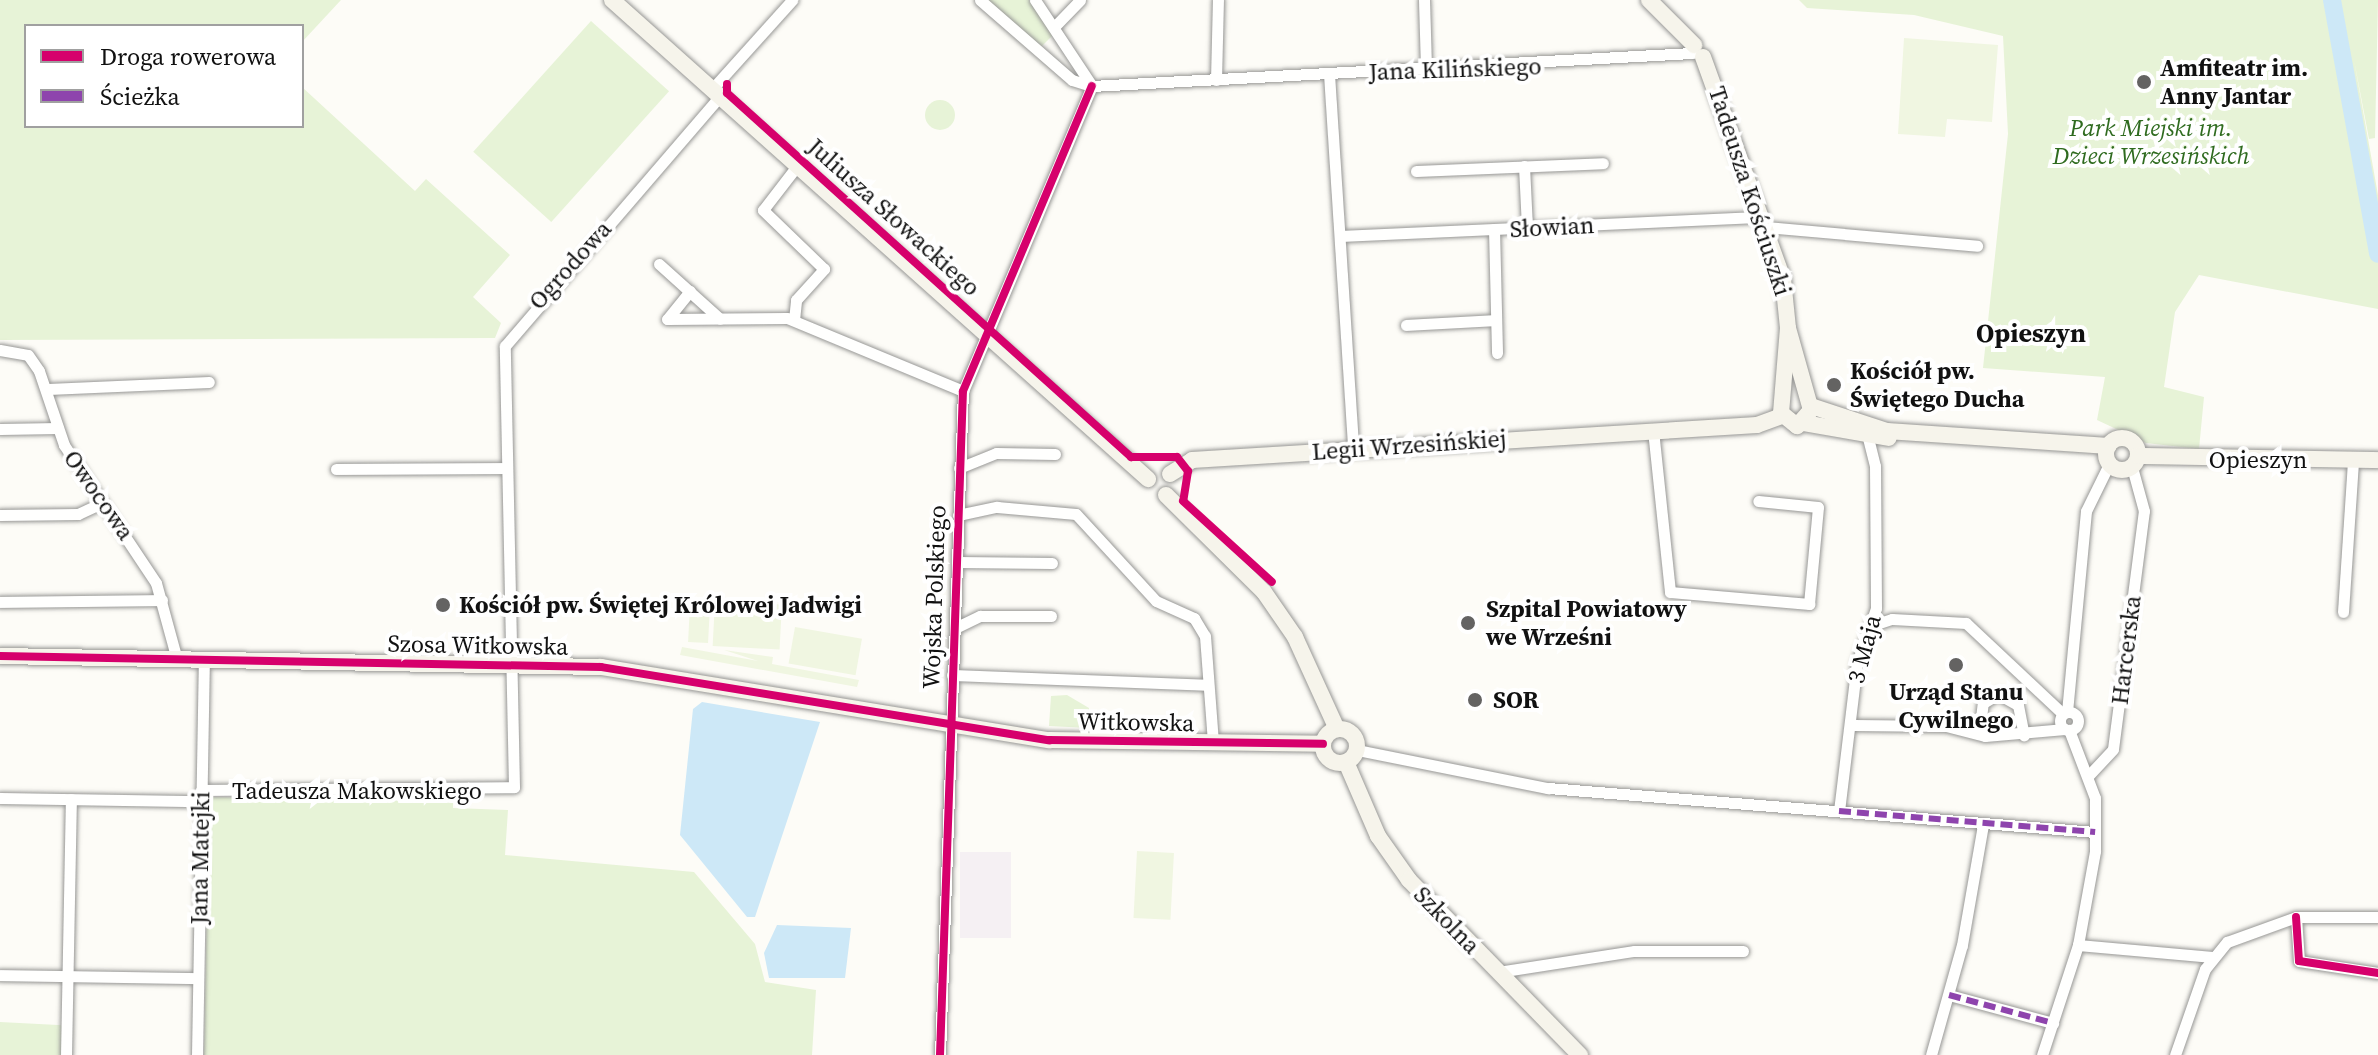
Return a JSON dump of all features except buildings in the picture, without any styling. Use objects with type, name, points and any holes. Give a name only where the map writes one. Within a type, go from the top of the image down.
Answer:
[{"type":"street","name":"Juliusza Słowackiego","points":[[612,0],[984,337],[1148,479],[1152,493],[1166,495]]},
{"type":"street","name":"Ogrodowa","points":[[512,790],[517,666],[507,468],[511,333],[792,0]]},
{"type":"street","points":[[980,0],[1072,80],[1092,86]]},
{"type":"street","points":[[1035,0],[1092,86]]},
{"type":"street","points":[[1055,26],[1080,0]]},
{"type":"street","points":[[1216,80],[1218,0]]},
{"type":"street","points":[[1424,0],[1426,69]]},
{"type":"street","name":"Tadeusza Kościuszki","points":[[1649,0],[1696,52],[1764,222],[1807,402]]},
{"type":"street","name":"Jana Kilińskiego","points":[[1092,86],[1696,52]]},
{"type":"street","points":[[1329,74],[1353,449]]},
{"type":"street","name":"Wojska Polskiego","points":[[940,1055],[963,391],[1092,86]]},
{"type":"street","points":[[1416,171],[1603,163]]},
{"type":"street","points":[[794,320],[796,300],[824,269],[763,210],[797,166]]},
{"type":"street","points":[[1524,166],[1527,228]]},
{"type":"street","name":"Słowian","points":[[1340,236],[1764,222],[1977,246]]},
{"type":"street","points":[[1494,229],[1497,353]]},
{"type":"street","points":[[659,264],[720,319]]},
{"type":"street","points":[[690,291],[667,319],[794,320],[963,391]]},
{"type":"street","points":[[1406,325],[1496,320]]},
{"type":"street","name":"Tadeusza Kościuszki","points":[[1782,409],[1788,328]]},
{"type":"street","name":"Owocowa","points":[[0,350],[28,355],[48,389],[58,428],[162,600],[177,660]]},
{"type":"street","points":[[48,389],[209,382]]},
{"type":"street","points":[[1804,423],[1807,402],[1912,434]]},
{"type":"street","name":"Legii Wrzesińskiej","points":[[1148,479],[1158,471],[1170,474],[1192,460],[1757,425],[1782,409],[1807,402]]},
{"type":"street","points":[[1782,409],[1804,423],[1868,438],[1912,434],[2033,445],[2108,456],[2135,461],[2130,440],[2108,456],[2086,511],[2065,713]]},
{"type":"street","points":[[0,429],[58,428]]},
{"type":"street","points":[[1653,430],[1670,592],[1809,604],[1818,507],[1758,501]]},
{"type":"street","name":"3 Maja","points":[[1839,811],[1846,738],[1854,725],[1852,691],[1870,626],[1877,573],[1868,438]]},
{"type":"street","points":[[959,468],[996,453],[1055,454]]},
{"type":"street","points":[[2343,612],[2353,460]]},
{"type":"street","name":"Opieszyn","points":[[2135,461],[2378,460]]},
{"type":"street","name":"Harcerska","points":[[2089,775],[2113,749],[2144,511],[2135,461]]},
{"type":"street","points":[[336,469],[507,468]]},
{"type":"street","points":[[1170,474],[1166,495],[1264,592],[1295,637],[1337,729],[1353,734],[1352,756]]},
{"type":"street","points":[[0,515],[78,514],[102,503]]},
{"type":"street","points":[[958,515],[997,507],[1076,514],[1156,601],[1201,626],[1213,743]]},
{"type":"street","name":"Wojska Polskiego","points":[[957,562],[1052,563]]},
{"type":"street","points":[[0,602],[162,600]]},
{"type":"street","name":"Wojska Polskiego","points":[[955,628],[980,616],[1051,616]]},
{"type":"street","points":[[1854,725],[2024,735],[2067,729],[2078,721],[2065,713],[1966,623],[1892,619],[1870,626]]},
{"type":"street","name":"Szosa Witkowska","points":[[0,656],[517,666],[661,674],[950,724]]},
{"type":"street","name":"Jana Matejki","points":[[197,1055],[204,660]]},
{"type":"street","points":[[952,675],[1207,685]]},
{"type":"street","points":[[1979,734],[1983,703],[1998,694],[2018,705],[2024,735]]},
{"type":"street","name":"Witkowska","points":[[950,724],[1049,740],[1323,744]]},
{"type":"street","points":[[1337,729],[1323,744],[1330,759],[1352,756],[1548,788],[2095,832]]},
{"type":"street","points":[[2042,1055],[2078,945],[2095,832],[2089,775],[2067,729]]},
{"type":"street","name":"Szkolna","points":[[1352,756],[1390,855],[1580,1055]]},
{"type":"street","name":"Tadeusza Makowskiego","points":[[0,798],[512,790]]},
{"type":"street","points":[[66,1055],[71,799]]},
{"type":"street","points":[[1931,1055],[1949,995],[1983,825]]},
{"type":"street","points":[[2175,1055],[2212,957],[2237,937],[2296,917],[2378,917]]},
{"type":"street","points":[[2296,917],[2299,961],[2378,973]]},
{"type":"street","points":[[2078,945],[2212,957]]},
{"type":"street","points":[[1498,972],[1634,951],[1743,951]]},
{"type":"street","points":[[0,975],[198,978]]},
{"type":"street","points":[[1949,995],[2053,1023]]},
{"type":"shaded area","points":[[960,852],[1011,852],[1011,938],[960,938]]},
{"type":"green space","points":[[0,0],[341,0],[304,40],[304,24],[24,24],[24,128],[304,128],[304,89],[415,191],[426,179],[510,255],[473,297],[501,323],[495,338],[0,340]]},
{"type":"green space","points":[[987,0],[1029,0],[1054,34],[1041,47]]},
{"type":"green space","name":"Park Miejski im. Dzieci Wrzesińskich","points":[[1799,0],[2378,0],[2375,138],[2369,139],[2354,60],[2378,195],[2378,309],[2199,275],[2175,312],[2164,387],[2204,397],[2199,449],[2146,443],[2097,420],[2105,377],[1983,368],[2008,134],[2003,36],[1914,15],[1807,8]]},
{"type":"green space","points":[[591,21],[669,91],[551,222],[473,152]]},
{"type":"green space","points":[[1904,38],[1998,45],[1992,122],[1947,119],[1945,137],[1898,134]]},
{"type":"green space","points":[[940,100],[951,104],[955,115],[951,126],[940,130],[929,126],[925,115],[929,104]]},
{"type":"green space","points":[[715,601],[782,605],[780,649],[713,646]]},
{"type":"green space","points":[[690,605],[710,606],[708,643],[688,642]]},
{"type":"green space","points":[[795,627],[862,639],[856,675],[789,663]]},
{"type":"green space","points":[[682,647],[758,661],[724,650],[773,657],[772,664],[859,680],[857,687],[680,655]]},
{"type":"green space","points":[[1067,695],[1089,708],[1089,728],[1049,726],[1051,696]]},
{"type":"green space","points":[[209,797],[453,801],[453,808],[508,810],[505,855],[694,872],[755,944],[765,982],[816,990],[812,1055],[204,1055]]},
{"type":"green space","points":[[1137,851],[1174,853],[1170,920],[1133,918]]},
{"type":"green space","points":[[0,1022],[63,1025],[61,1055],[0,1055]]},
{"type":"water","points":[[702,702],[820,722],[755,917],[747,917],[680,835],[693,709]]},
{"type":"water","points":[[777,925],[851,928],[845,978],[769,978],[764,953]]},
{"type":"waterway","points":[[2332,0],[2378,254]]},
{"type":"marked path","points":[[1839,811],[2095,832]]},
{"type":"marked path","points":[[1949,995],[2053,1023]]},
{"type":"cycle path","points":[[727,84],[727,93],[1131,457],[1177,457],[1188,471],[1183,501],[1272,582]]},
{"type":"cycle path","points":[[940,1055],[963,391],[1092,86]]},
{"type":"cycle path","points":[[0,656],[601,667],[1049,740],[1323,744]]},
{"type":"cycle path","points":[[2296,917],[2299,961],[2378,973]]},
{"type":"place","name":"Amfiteatr im. Anny Jantar","points":[[2144,82]]},
{"type":"place","name":"Kościół pw. Świętego Ducha","points":[[1834,385]]},
{"type":"place","name":"Kościół pw. Świętej Królowej Jadwigi","points":[[443,605]]},
{"type":"place","name":"Szpital Powiatowy we Wrześni","points":[[1468,623]]},
{"type":"place","name":"Urząd Stanu Cywilnego","points":[[1956,665]]},
{"type":"place","name":"SOR","points":[[1475,700]]},
{"type":"district","name":"Opieszyn","points":[[2031,334]]}]
